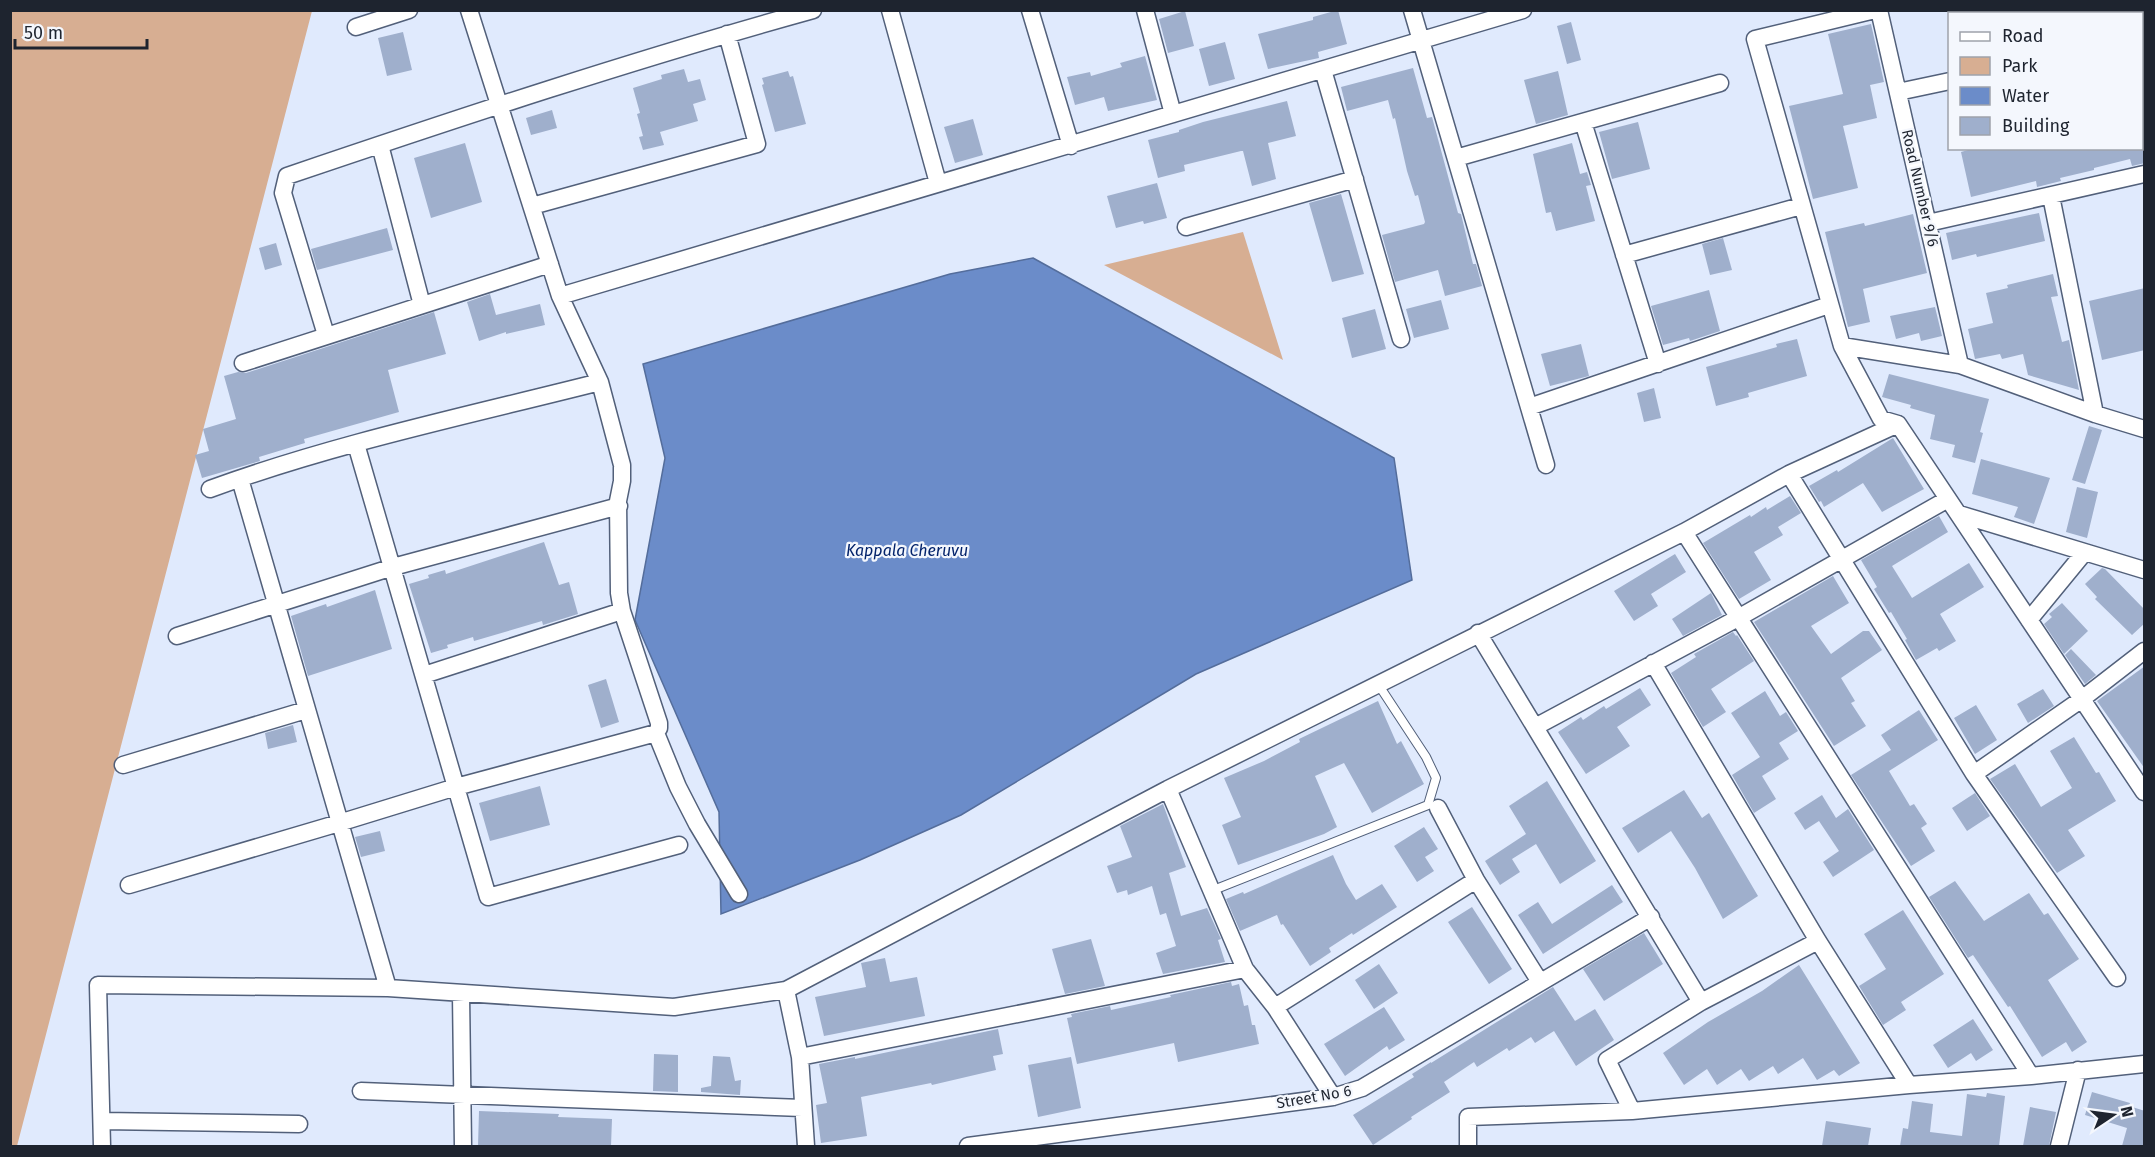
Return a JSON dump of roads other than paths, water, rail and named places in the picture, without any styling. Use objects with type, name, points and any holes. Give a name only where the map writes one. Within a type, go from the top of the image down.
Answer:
[{"type":"street","points":[[356,27],[409,10]]},
{"type":"street","points":[[470,10],[560,296],[600,382],[622,465],[617,568],[622,611],[659,723],[657,733],[678,787],[738,894]]},
{"type":"street","points":[[326,335],[283,193],[287,176],[501,104],[813,10]]},
{"type":"street","points":[[891,10],[938,183]]},
{"type":"street","points":[[1030,10],[1071,146]]},
{"type":"street","points":[[1145,10],[1173,114]]},
{"type":"street","points":[[1412,10],[1546,465]]},
{"type":"street","points":[[560,296],[1524,10]]},
{"type":"street","points":[[1877,10],[1755,39],[1842,346],[1881,419],[1898,424],[2145,792]]},
{"type":"street","name":"Road Number 9/6","points":[[1877,10],[1960,365]]},
{"type":"street","points":[[532,206],[757,144],[728,34]]},
{"type":"street","points":[[1323,70],[1401,339]]},
{"type":"street","points":[[1898,92],[1948,81]]},
{"type":"street","points":[[1456,158],[1720,83]]},
{"type":"street","points":[[1583,122],[1658,364]]},
{"type":"street","points":[[380,145],[422,305]]},
{"type":"street","points":[[1928,223],[2145,174]]},
{"type":"street","points":[[1186,227],[1355,178]]},
{"type":"street","points":[[2051,196],[2096,414]]},
{"type":"street","points":[[1624,255],[1801,206]]},
{"type":"street","points":[[243,363],[550,264]]},
{"type":"street","points":[[1529,407],[1829,305]]},
{"type":"street","points":[[1842,346],[1960,365],[2096,414],[2145,429]]},
{"type":"street","points":[[210,489],[356,444],[600,382]]},
{"type":"street","points":[[102,1146],[99,985],[388,988],[461,994],[523,995],[674,1007],[786,990],[1168,789],[1684,532],[1789,474],[1898,424]]},
{"type":"street","points":[[356,444],[488,897],[679,845]]},
{"type":"street","points":[[1789,474],[1974,774],[2117,978]]},
{"type":"street","points":[[240,478],[388,988]]},
{"type":"street","points":[[1535,727],[1738,618],[1948,499]]},
{"type":"street","points":[[177,636],[393,567],[619,506]]},
{"type":"street","points":[[1959,514],[2141,572]]},
{"type":"street","points":[[1684,532],[2031,1076]]},
{"type":"street","points":[[2030,621],[2084,553]]},
{"type":"street","points":[[424,675],[622,611]]},
{"type":"street","points":[[1478,633],[1701,1002]]},
{"type":"street","points":[[1974,774],[2082,699],[2145,651]]},
{"type":"street","points":[[1653,663],[1818,941],[1909,1085]]},
{"type":"street","points":[[123,765],[306,710]]},
{"type":"street","points":[[129,885],[339,824],[456,787],[657,733]]},
{"type":"street","points":[[1168,789],[1245,969],[1275,1007],[1333,1096]]},
{"type":"street","points":[[1438,808],[1476,880],[1540,982]]},
{"type":"street","points":[[1275,1007],[1476,880]]},
{"type":"street","name":"Street No 6","points":[[968,1146],[1333,1096],[1362,1088],[1651,917]]},
{"type":"street","points":[[1632,1111],[1607,1060],[1701,1002],[1818,941]]},
{"type":"street","points":[[800,1058],[1245,969]]},
{"type":"street","points":[[786,990],[800,1058],[806,1146]]},
{"type":"street","points":[[461,994],[463,1146]]},
{"type":"street","points":[[1468,1146],[1468,1117],[1632,1111],[2145,1064]]},
{"type":"street","points":[[2059,1146],[2078,1070]]},
{"type":"street","points":[[361,1091],[802,1108]]},
{"type":"street","points":[[102,1121],[298,1124]]},
{"type":"lane","points":[[1211,891],[1428,805],[1436,778],[1426,757],[1378,683]]},
{"type":"water","name":"Kappala Cheruvu","points":[[1033,258],[1394,458],[1412,580],[1196,674],[961,815],[860,860],[721,914],[719,812],[635,620],[665,458],[643,364],[950,274]]}]
